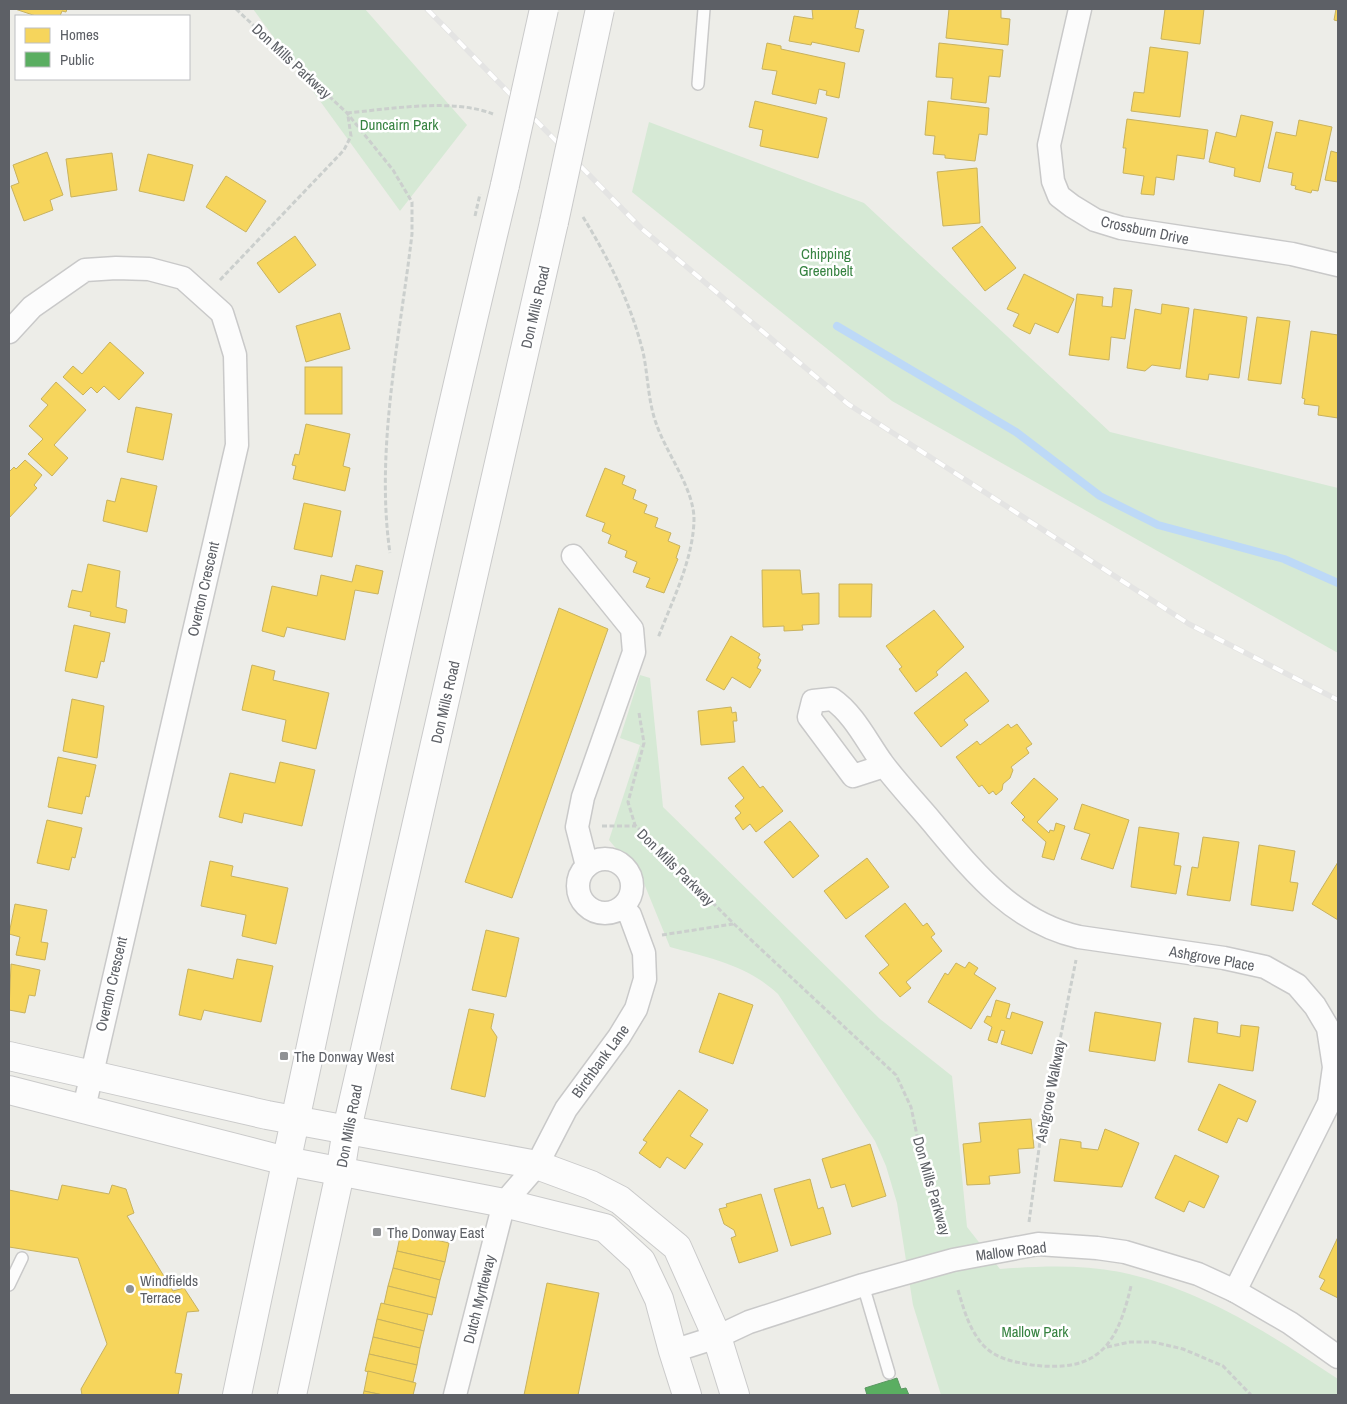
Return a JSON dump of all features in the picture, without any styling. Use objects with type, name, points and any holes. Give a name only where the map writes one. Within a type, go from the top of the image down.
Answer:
[{"type":"main road","points":[[236,1395],[392,671],[544,9]]},
{"type":"main road","name":"Don Mills Road","points":[[292,1395],[340,1172],[347,1129],[554,222],[600,9]]},
{"type":"main road","points":[[9,1056],[91,1076],[294,1120],[537,1165],[591,1185],[620,1200],[677,1247],[717,1338],[735,1395]]},
{"type":"main road","points":[[9,1090],[286,1161],[504,1203],[605,1228],[641,1261],[659,1299],[672,1351],[688,1395]]},
{"type":"street","name":"Crossburn Drive","points":[[1080,9],[1048,145],[1054,181],[1059,196],[1095,220],[1121,228],[1292,254],[1338,265]]},
{"type":"street","name":"Overton Crescent","points":[[9,332],[32,307],[85,270],[116,268],[149,270],[183,278],[222,313],[235,355],[237,445],[84,1108]]},
{"type":"street","points":[[573,556],[632,629],[634,652],[583,797],[577,826],[587,866]]},
{"type":"street","name":"Ashgrove Place","points":[[884,766],[966,863],[991,889],[1030,919],[1061,933],[1079,937],[1224,958],[1265,967],[1297,985],[1316,1006],[1328,1028],[1334,1067],[1329,1103],[1235,1291]]},
{"type":"street","points":[[610,860],[619,863],[626,869],[632,882],[632,892],[622,908],[614,912],[594,912],[583,903],[578,885],[581,873],[587,866],[593,862],[610,860]]},
{"type":"street","name":"Birchbank Lane","points":[[504,1203],[537,1165],[566,1109],[619,1036],[636,1009],[645,979],[644,953],[630,915],[622,908]]},
{"type":"street","name":"Dutch Myrtleway","points":[[455,1395],[504,1203]]},
{"type":"street","name":"Mallow Road","points":[[672,1351],[717,1338],[749,1322],[863,1284],[953,1260],[1038,1244],[1125,1252],[1198,1274],[1235,1291],[1290,1323],[1338,1357]]},
{"type":"lane","points":[[698,84],[704,9]]},
{"type":"lane","points":[[9,1284],[22,1258]]},
{"type":"lane","points":[[863,1284],[889,1373]]},
{"type":"path","name":"Don Mills Parkway","points":[[236,9],[347,113],[398,178],[408,194],[413,211],[385,469],[385,509],[390,556]]},
{"type":"path","points":[[204,296],[344,150],[351,133],[347,113]]},
{"type":"path","points":[[653,409],[659,432],[688,492],[694,521],[684,564],[656,642]]},
{"type":"path","name":"Don Mills Parkway","points":[[637,705],[644,743],[628,802],[636,826],[734,924],[886,1064],[899,1080],[911,1107],[918,1140],[953,1260]]},
{"type":"path","points":[[577,826],[636,826]]},
{"type":"path","points":[[638,938],[734,924]]},
{"type":"path","name":"Ashgrove Walkway","points":[[1028,1227],[1041,1134],[1077,956]]},
{"type":"path","points":[[1106,1347],[1121,1324],[1131,1286]]},
{"type":"path","points":[[958,1290],[969,1324],[979,1340],[990,1352],[1008,1360],[1047,1366],[1065,1366],[1086,1360],[1106,1347],[1130,1342],[1153,1342],[1183,1349],[1223,1366],[1251,1395]]},
{"type":"green space","name":"Duncairn Park","points":[[253,9],[365,9],[467,125],[400,211]]},
{"type":"green space","name":"Chipping Greenbelt","points":[[649,122],[864,203],[1110,432],[1338,488],[1338,653],[892,401],[632,192]]},
{"type":"green space","name":"Mallow Park","points":[[640,675],[650,678],[663,807],[880,1019],[952,1076],[967,1227],[1000,1269],[1081,1267],[1129,1274],[1185,1292],[1238,1317],[1338,1379],[1338,1395],[941,1395],[913,1305],[897,1203],[886,1166],[875,1141],[778,994],[766,984],[741,969],[714,959],[670,947],[643,881],[609,840],[640,745],[620,738]]},
{"type":"building: Homes","points":[[15,9],[67,9],[66,12],[62,11],[60,15],[33,15]]},
{"type":"building: Homes","points":[[812,9],[859,9],[855,28],[864,30],[859,52],[812,42],[811,45],[789,41],[794,16],[813,19]]},
{"type":"building: Homes","points":[[949,9],[1001,9],[1001,18],[1010,19],[1008,45],[946,38]]},
{"type":"building: Homes","points":[[1165,9],[1204,9],[1200,44],[1161,39]]},
{"type":"building: Homes","points":[[1336,9],[1338,9],[1338,21],[1334,20]]},
{"type":"building: Homes","points":[[767,43],[781,46],[781,49],[845,63],[839,98],[826,95],[827,91],[819,89],[816,104],[772,94],[777,71],[762,69]]},
{"type":"building: Homes","points":[[939,43],[1003,50],[1000,77],[989,76],[986,103],[951,99],[953,78],[936,77]]},
{"type":"building: Homes","points":[[1150,47],[1188,52],[1180,117],[1131,111],[1134,92],[1144,93]]},
{"type":"building: Homes","points":[[755,101],[827,118],[818,158],[760,146],[763,130],[749,127]]},
{"type":"building: Homes","points":[[928,101],[989,108],[987,135],[979,134],[975,161],[945,158],[945,155],[933,154],[935,136],[925,135]]},
{"type":"building: Homes","points":[[1241,115],[1273,122],[1260,182],[1234,176],[1235,168],[1209,162],[1216,132],[1236,137]]},
{"type":"building: Homes","points":[[1127,119],[1208,130],[1204,159],[1177,155],[1174,180],[1156,177],[1154,195],[1141,194],[1144,176],[1123,173],[1126,148],[1123,148]]},
{"type":"building: Homes","points":[[1299,120],[1332,127],[1318,191],[1312,190],[1311,193],[1295,189],[1296,186],[1291,185],[1293,173],[1268,168],[1276,132],[1296,136]]},
{"type":"building: Homes","points":[[1331,151],[1338,153],[1338,182],[1325,180]]},
{"type":"building: Homes","points":[[47,152],[63,195],[50,200],[53,210],[24,221],[11,186],[19,183],[13,165]]},
{"type":"building: Homes","points":[[112,153],[117,190],[71,197],[66,159]]},
{"type":"building: Homes","points":[[148,154],[193,165],[184,201],[139,191]]},
{"type":"building: Homes","points":[[977,168],[980,223],[943,226],[937,172]]},
{"type":"building: Homes","points":[[226,176],[266,201],[246,232],[206,207]]},
{"type":"building: Homes","points":[[982,226],[1016,268],[985,291],[952,248]]},
{"type":"building: Homes","points":[[295,236],[316,265],[279,293],[257,263]]},
{"type":"building: Homes","points":[[1024,274],[1074,299],[1058,333],[1035,323],[1030,334],[1013,326],[1019,314],[1007,309]]},
{"type":"building: Homes","points":[[1114,288],[1132,290],[1125,339],[1111,337],[1109,360],[1069,355],[1077,294],[1103,297],[1102,306],[1112,307]]},
{"type":"building: Homes","points":[[1162,304],[1189,308],[1180,369],[1152,365],[1145,371],[1127,368],[1135,309],[1161,314]]},
{"type":"building: Homes","points":[[1194,309],[1247,317],[1239,378],[1209,374],[1208,380],[1186,377]]},
{"type":"building: Homes","points":[[340,313],[350,349],[306,362],[296,326]]},
{"type":"building: Homes","points":[[1257,317],[1290,321],[1281,384],[1248,380]]},
{"type":"building: Homes","points":[[1311,331],[1338,335],[1338,418],[1318,415],[1319,406],[1304,404],[1305,399],[1302,398]]},
{"type":"building: Homes","points":[[110,342],[144,373],[119,400],[104,386],[97,393],[91,387],[83,395],[63,377],[73,366],[82,374]]},
{"type":"building: Homes","points":[[305,367],[342,367],[342,414],[305,414]]},
{"type":"building: Homes","points":[[56,382],[86,410],[54,445],[68,458],[52,476],[28,454],[43,439],[29,426],[48,405],[41,399]]},
{"type":"building: Homes","points":[[136,407],[172,414],[163,460],[127,452]]},
{"type":"building: Homes","points":[[306,424],[350,434],[343,466],[350,468],[345,491],[293,479],[296,466],[292,465],[295,454],[299,455]]},
{"type":"building: Homes","points":[[25,460],[42,475],[34,485],[37,488],[9,518],[9,472],[14,467],[16,469]]},
{"type":"building: Homes","points":[[605,468],[625,476],[622,484],[636,490],[633,499],[647,505],[644,513],[658,518],[655,527],[671,533],[668,541],[680,546],[676,558],[678,559],[664,593],[646,587],[650,578],[633,572],[637,562],[625,557],[627,551],[608,543],[611,535],[602,531],[605,523],[586,516]]},
{"type":"building: Homes","points":[[121,478],[157,486],[147,532],[103,521],[107,500],[115,502]]},
{"type":"building: Homes","points":[[304,503],[341,511],[332,557],[294,549]]},
{"type":"building: Homes","points":[[88,564],[120,571],[116,607],[127,610],[125,623],[90,616],[91,612],[68,607],[72,590],[82,592]]},
{"type":"building: Homes","points":[[356,565],[383,571],[378,594],[355,590],[345,640],[287,627],[284,637],[262,631],[272,586],[317,596],[321,575],[352,582]]},
{"type":"building: Homes","points":[[762,570],[800,570],[802,594],[819,593],[819,624],[802,625],[803,630],[784,631],[784,626],[763,627]]},
{"type":"building: Homes","points":[[839,584],[872,584],[871,617],[839,617]]},
{"type":"building: Homes","points":[[559,608],[608,629],[512,898],[465,882]]},
{"type":"building: Homes","points":[[934,610],[964,647],[936,672],[938,675],[916,692],[899,669],[902,667],[886,646]]},
{"type":"building: Homes","points":[[74,625],[110,633],[104,662],[101,661],[97,678],[65,671]]},
{"type":"building: Homes","points":[[731,636],[760,654],[758,658],[761,660],[757,668],[761,670],[750,688],[732,677],[724,690],[706,680]]},
{"type":"building: Homes","points":[[252,665],[275,671],[273,680],[329,693],[316,749],[282,741],[286,720],[242,710]]},
{"type":"building: Homes","points":[[966,672],[989,701],[964,720],[968,725],[941,747],[914,713]]},
{"type":"building: Homes","points":[[72,699],[104,706],[97,758],[63,751]]},
{"type":"building: Homes","points":[[731,707],[732,713],[736,712],[737,721],[733,721],[735,742],[701,745],[698,711]]},
{"type":"building: Homes","points":[[1008,724],[1011,728],[1017,724],[1032,744],[1026,748],[1029,753],[1011,767],[1013,770],[1010,778],[1003,784],[1002,790],[996,795],[993,791],[989,794],[982,785],[979,787],[956,757],[977,741],[980,745]]},
{"type":"building: Homes","points":[[58,757],[96,765],[89,797],[86,796],[82,814],[48,807]]},
{"type":"building: Homes","points":[[280,762],[315,770],[302,826],[244,813],[242,823],[219,817],[230,773],[275,783]]},
{"type":"building: Homes","points":[[743,766],[760,788],[763,786],[783,811],[756,832],[750,824],[743,830],[735,818],[741,813],[735,806],[744,798],[728,778]]},
{"type":"building: Homes","points":[[1034,778],[1058,799],[1037,822],[1049,833],[1050,830],[1054,831],[1056,823],[1065,826],[1054,860],[1042,857],[1046,842],[1022,820],[1025,817],[1011,803]]},
{"type":"building: Homes","points":[[1082,804],[1129,820],[1113,869],[1081,859],[1090,834],[1074,829]]},
{"type":"building: Homes","points":[[47,820],[82,828],[75,858],[72,857],[69,870],[37,863]]},
{"type":"building: Homes","points":[[790,821],[819,856],[793,878],[764,842]]},
{"type":"building: Homes","points":[[1139,827],[1179,833],[1174,865],[1181,866],[1176,894],[1131,887]]},
{"type":"building: Homes","points":[[1203,837],[1239,842],[1230,901],[1187,895],[1192,867],[1198,868]]},
{"type":"building: Homes","points":[[1259,845],[1295,851],[1290,882],[1298,883],[1293,911],[1251,905]]},
{"type":"building: Homes","points":[[867,858],[889,887],[846,919],[824,891]]},
{"type":"building: Homes","points":[[210,861],[233,866],[231,876],[288,888],[276,944],[242,936],[246,915],[201,906]]},
{"type":"building: Homes","points":[[1338,862],[1338,920],[1312,904]]},
{"type":"building: Homes","points":[[905,903],[923,926],[927,923],[935,934],[931,937],[942,951],[906,982],[911,988],[900,997],[879,973],[889,965],[865,936]]},
{"type":"building: Homes","points":[[15,904],[47,910],[41,942],[48,943],[45,960],[16,955],[20,937],[9,934]]},
{"type":"building: Homes","points":[[486,930],[519,938],[506,997],[472,990]]},
{"type":"building: Homes","points":[[237,959],[273,966],[261,1022],[204,1010],[201,1020],[179,1015],[188,969],[233,979]]},
{"type":"building: Homes","points":[[969,962],[978,968],[974,974],[996,988],[971,1029],[928,1002],[945,973],[948,975],[956,963],[965,968]]},
{"type":"building: Homes","points":[[11,964],[40,970],[35,996],[29,995],[25,1013],[9,1010]]},
{"type":"building: Homes","points":[[719,993],[753,1005],[733,1064],[699,1052]]},
{"type":"building: Homes","points":[[996,1000],[1010,1004],[1006,1018],[1010,1019],[1012,1012],[1043,1022],[1032,1054],[1001,1044],[1005,1031],[1001,1030],[997,1043],[988,1040],[992,1027],[984,1022],[987,1016],[991,1017]]},
{"type":"building: Homes","points":[[469,1009],[494,1014],[491,1028],[497,1037],[485,1097],[451,1089]]},
{"type":"building: Homes","points":[[1095,1012],[1161,1023],[1155,1061],[1089,1051]]},
{"type":"building: Homes","points":[[1194,1018],[1218,1022],[1217,1033],[1240,1037],[1241,1025],[1259,1027],[1253,1071],[1188,1062]]},
{"type":"building: Homes","points":[[1219,1084],[1256,1101],[1247,1122],[1238,1118],[1227,1143],[1198,1130]]},
{"type":"building: Homes","points":[[679,1090],[708,1110],[690,1136],[703,1144],[685,1169],[667,1157],[660,1168],[639,1153],[647,1142],[643,1140]]},
{"type":"building: Homes","points":[[1031,1119],[1034,1148],[1018,1149],[1020,1173],[989,1176],[990,1184],[967,1185],[963,1144],[981,1142],[979,1123]]},
{"type":"building: Homes","points":[[1105,1129],[1139,1143],[1122,1187],[1054,1181],[1060,1139],[1081,1142],[1081,1148],[1098,1150]]},
{"type":"building: Homes","points":[[870,1144],[886,1196],[852,1207],[845,1184],[831,1188],[822,1159]]},
{"type":"building: Homes","points":[[1175,1155],[1219,1176],[1204,1208],[1189,1201],[1184,1212],[1155,1198]]},
{"type":"building: Homes","points":[[810,1179],[818,1209],[823,1207],[831,1234],[791,1246],[774,1189]]},
{"type":"building: Homes","name":"Windfields Terrace","points":[[62,1185],[109,1194],[112,1185],[126,1189],[134,1213],[127,1216],[173,1291],[184,1288],[199,1311],[187,1312],[175,1373],[182,1374],[178,1395],[82,1395],[81,1389],[107,1344],[78,1258],[9,1247],[9,1190],[58,1200]]},
{"type":"building: Homes","points":[[761,1194],[778,1251],[739,1263],[731,1238],[736,1236],[734,1230],[724,1224],[719,1209],[727,1207],[726,1204]]},
{"type":"building: Homes","points":[[401,1232],[449,1243],[445,1262],[397,1251]]},
{"type":"building: Homes","points":[[1338,1237],[1338,1298],[1320,1289],[1325,1280],[1319,1277]]},
{"type":"building: Homes","points":[[397,1251],[445,1262],[440,1280],[393,1268]]},
{"type":"building: Homes","points":[[393,1268],[440,1280],[436,1298],[388,1286]]},
{"type":"building: Homes","points":[[547,1283],[599,1293],[578,1395],[524,1395]]},
{"type":"building: Homes","points":[[388,1286],[436,1298],[432,1315],[384,1304]]},
{"type":"building: Homes","points":[[381,1303],[428,1314],[424,1331],[377,1319]]},
{"type":"building: Homes","points":[[377,1319],[424,1331],[420,1348],[373,1337]]},
{"type":"building: Homes","points":[[373,1337],[420,1348],[417,1365],[369,1354]]},
{"type":"building: Homes","points":[[369,1354],[417,1365],[413,1382],[365,1371]]},
{"type":"building: Homes","points":[[368,1371],[416,1383],[413,1395],[383,1395],[364,1391]]},
{"type":"building: Homes","points":[[364,1391],[383,1395],[363,1395]]},
{"type":"building: Public","points":[[897,1378],[901,1389],[906,1388],[909,1395],[867,1395],[865,1388]]},
{"type":"waterway","points":[[837,326],[1016,432],[1100,496],[1158,525],[1284,559],[1338,583]]},
{"type":"railway","points":[[427,9],[641,228],[848,404],[1189,624],[1338,700]]},
{"type":"place","name":"The Donway West","points":[[284,1056]]},
{"type":"place","name":"The Donway East","points":[[377,1232]]},
{"type":"place","name":"Windfields Terrace","points":[[130,1289]]}]
